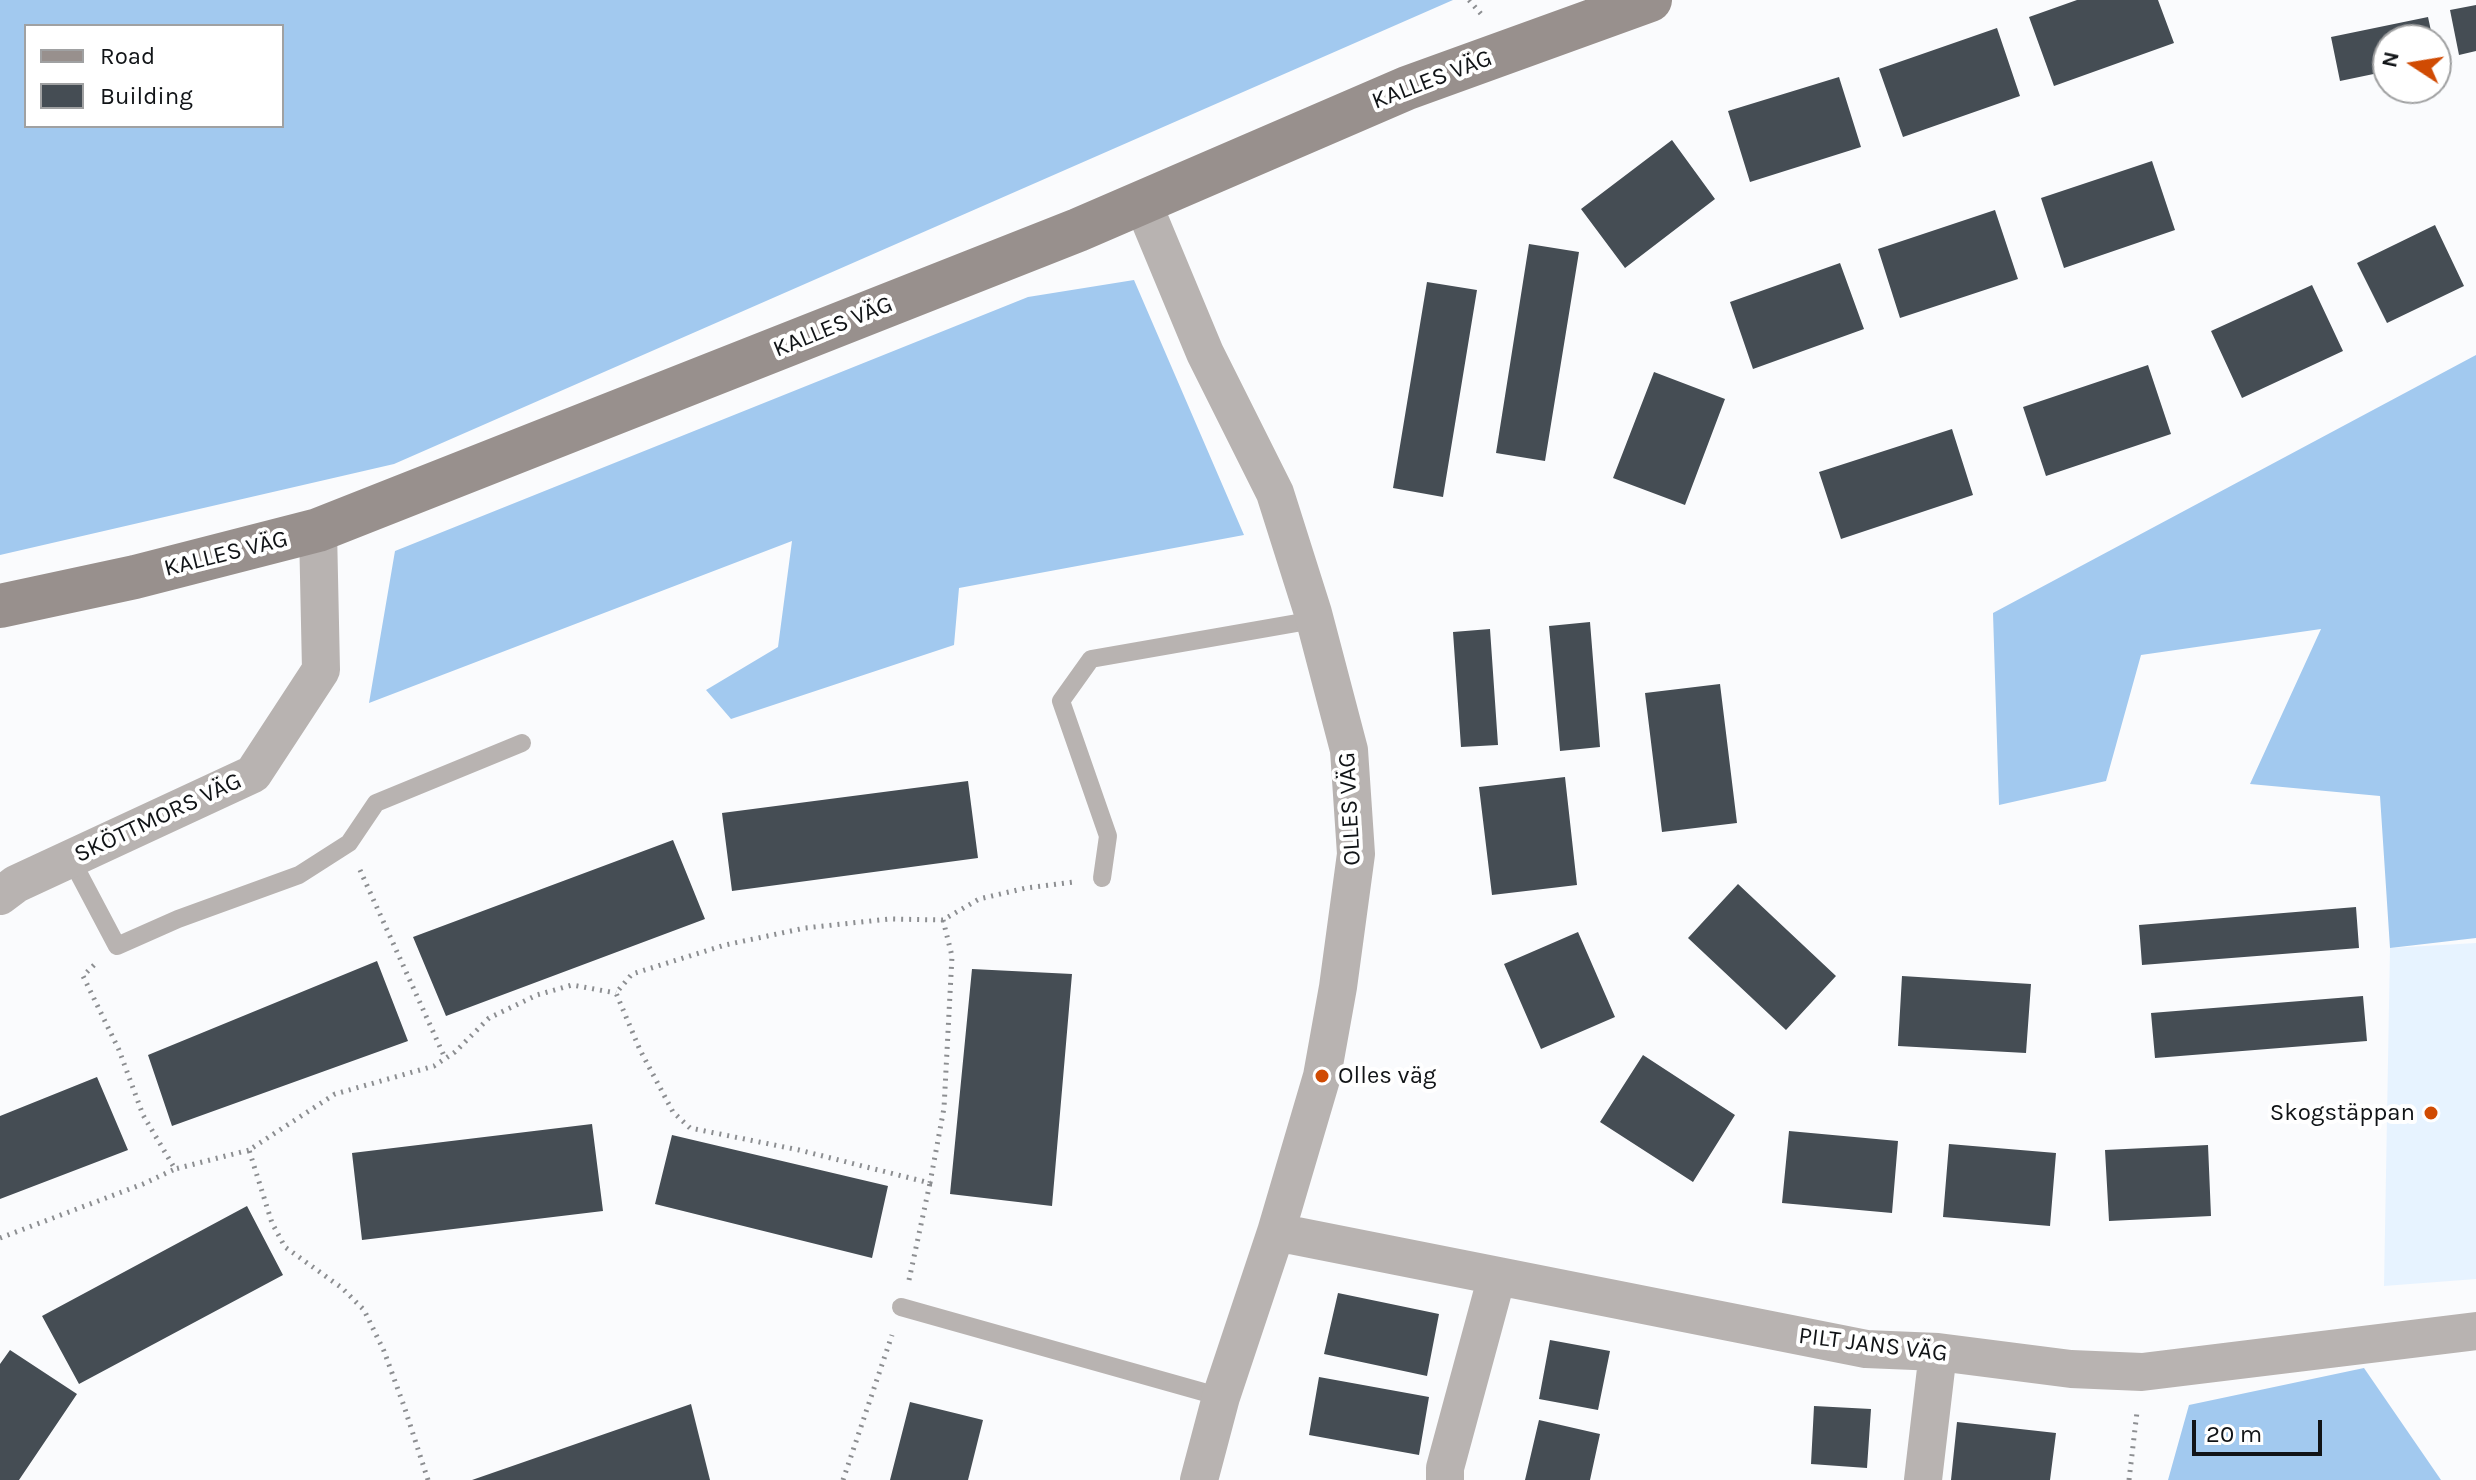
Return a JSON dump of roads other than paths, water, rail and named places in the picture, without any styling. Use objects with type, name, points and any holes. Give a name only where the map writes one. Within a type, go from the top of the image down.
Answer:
[{"type":"street","name":"KALLES VÄG","points":[[0,606],[135,577],[318,530],[1143,204],[1407,88],[1650,0]]},
{"type":"street","name":"OLLES VÄG","points":[[1143,204],[1205,353],[1275,493],[1349,750],[1356,854],[1322,1076],[1276,1232],[1221,1397],[1199,1480]]},
{"type":"street","name":"SKÖTTMORS VÄG","points":[[0,896],[16,884],[253,774],[321,670],[318,530]]},
{"type":"street","name":"PILT JANS VÄG","points":[[1276,1232],[1866,1349],[1938,1352],[2071,1369],[2142,1372],[2476,1331]]},
{"type":"street","points":[[1445,1480],[1445,1468],[1497,1276]]},
{"type":"street","points":[[1923,1480],[1938,1352]]},
{"type":"lane","points":[[1102,878],[1108,836],[1061,701],[1091,659],[1314,620]]},
{"type":"lane","points":[[71,859],[117,946],[178,919],[299,875],[349,843],[376,803],[522,743]]},
{"type":"lane","points":[[901,1307],[1221,1397]]},
{"type":"place","name":"Olles väg","points":[[1322,1076]]},
{"type":"place","name":"Skogstäppan","points":[[2431,1113]]}]
